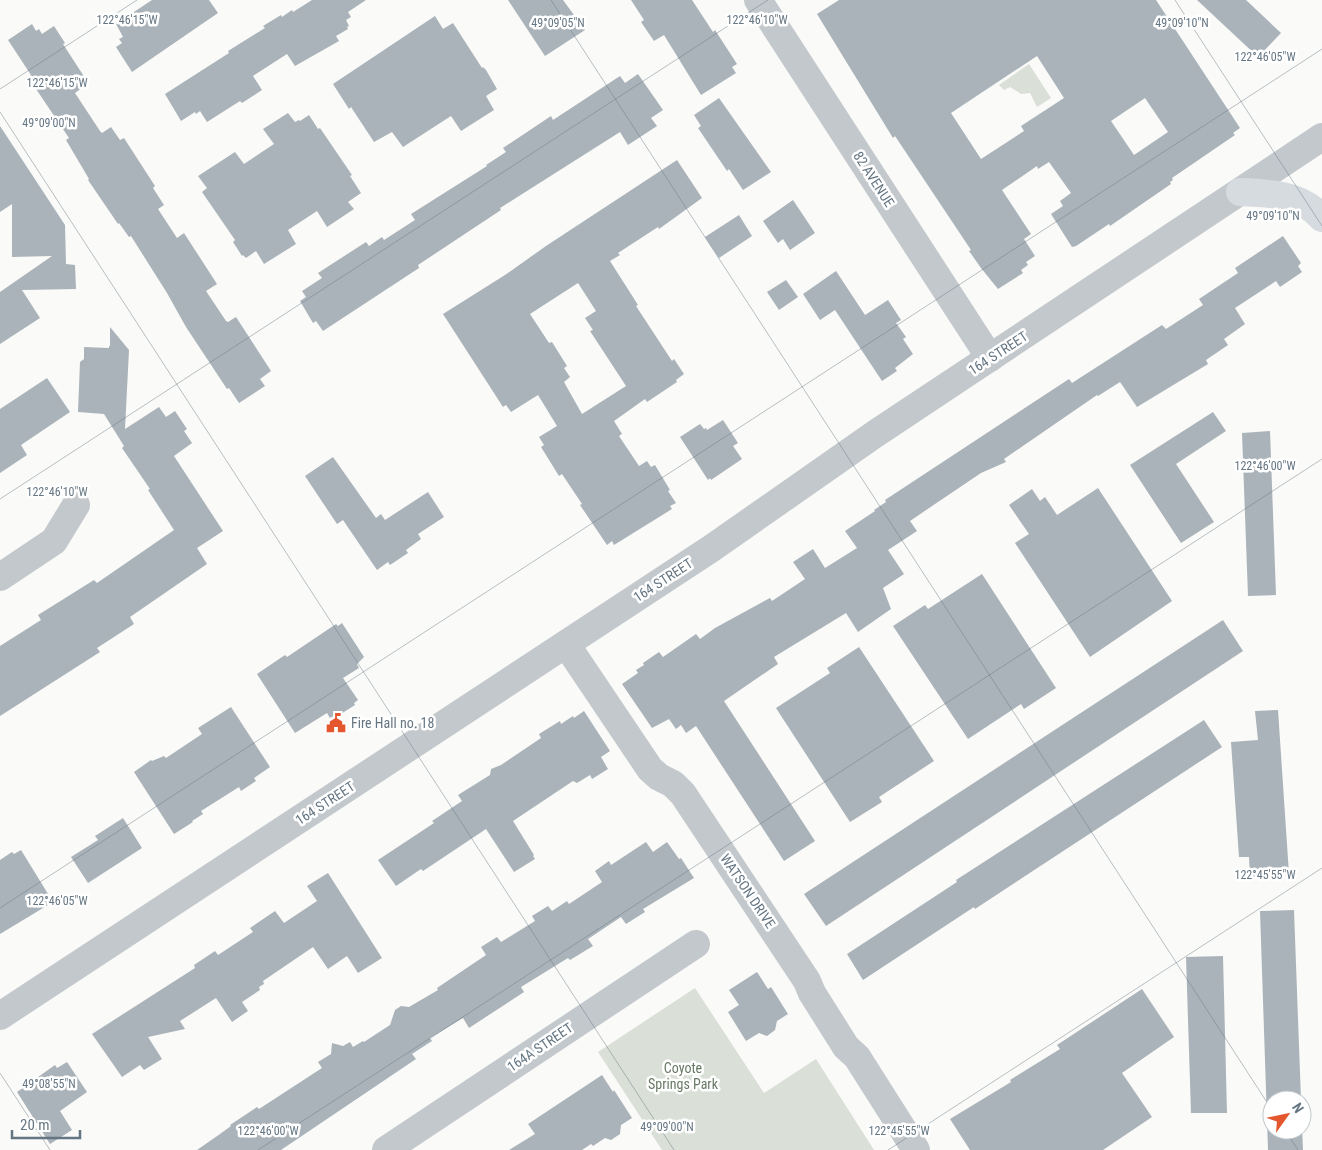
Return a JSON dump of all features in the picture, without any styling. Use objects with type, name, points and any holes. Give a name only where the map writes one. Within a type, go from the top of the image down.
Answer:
[{"type":"main road","points":[[1240,192],[1290,198],[1313,209],[1322,218]]},
{"type":"street","name":"82 AVENUE","points":[[758,0],[990,358]]},
{"type":"street","name":"164 STREET","points":[[0,1016],[712,548],[874,434],[1322,137]]},
{"type":"street","points":[[0,578],[54,541],[76,505]]},
{"type":"street","name":"WATSON DRIVE","points":[[566,644],[650,769],[659,777],[673,784],[699,818],[807,981],[812,993],[846,1047],[857,1057],[916,1150]]},
{"type":"street","name":"164A STREET","points":[[386,1150],[696,944]]},
{"type":"green space","points":[[1029,64],[1051,98],[1037,107],[1030,93],[1021,94],[1010,87],[1004,90],[999,85]]},
{"type":"green space","name":"Coyote Springs Park","points":[[695,988],[764,1093],[816,1059],[874,1150],[662,1150],[598,1052]]},
{"type":"building","points":[[152,0],[209,0],[218,13],[132,72],[116,47],[122,43],[119,39],[123,37],[116,24]]},
{"type":"building","points":[[312,0],[366,0],[348,12],[351,17],[346,20],[349,26],[347,27],[348,29],[336,36],[339,41],[295,66],[287,54],[253,76],[262,90],[242,103],[240,101],[207,122],[200,111],[181,121],[165,94],[265,28],[263,26],[281,15],[282,17],[292,10],[293,12]]},
{"type":"building","points":[[508,0],[563,0],[585,30],[545,56]]},
{"type":"building","points":[[631,0],[692,0],[713,32],[715,30],[737,64],[732,67],[736,73],[701,95],[664,35],[654,41],[641,22],[644,20]]},
{"type":"building","points":[[839,0],[1156,0],[1240,128],[1233,133],[1235,135],[1172,178],[1171,184],[1110,226],[1109,224],[1072,247],[1051,214],[1063,206],[1060,201],[1071,193],[1049,162],[1038,169],[1037,166],[1002,190],[1031,234],[1024,239],[1035,256],[1026,262],[1028,265],[1021,270],[1023,273],[998,289],[969,251],[971,250],[895,136],[893,138],[817,14]],"holes":[[[1037,56],[1064,98],[1021,126],[1024,131],[981,159],[951,113]],[[1145,98],[1168,132],[1134,155],[1111,121]]]},
{"type":"building","points":[[1197,0],[1246,0],[1281,33],[1258,57]]},
{"type":"building","points":[[435,16],[443,29],[453,23],[482,68],[486,70],[497,89],[486,96],[494,110],[461,131],[451,116],[403,147],[392,132],[374,142],[333,84]]},
{"type":"building","points":[[32,24],[36,31],[39,29],[42,34],[54,26],[85,78],[78,83],[82,88],[75,93],[102,133],[111,127],[120,140],[124,138],[155,186],[153,188],[164,205],[158,209],[177,238],[184,233],[217,284],[206,291],[226,321],[228,322],[236,317],[271,371],[260,379],[265,386],[239,403],[229,388],[227,389],[186,327],[131,236],[129,237],[118,224],[88,180],[66,140],[69,138],[28,77],[31,75],[8,40]]},
{"type":"building","points":[[638,74],[663,110],[651,118],[657,126],[628,145],[620,132],[500,208],[501,210],[418,265],[419,268],[323,331],[316,321],[313,323],[300,301],[306,297],[302,291],[322,278],[318,273],[366,242],[369,246],[382,237],[384,240],[415,220],[411,214],[487,166],[506,152],[503,148],[551,116],[553,120],[620,76],[625,83]]},
{"type":"building","points":[[719,98],[771,172],[743,190],[729,169],[727,171],[698,128],[701,126],[694,115]]},
{"type":"building","points":[[288,113],[295,122],[309,115],[352,175],[350,176],[361,193],[348,202],[354,209],[327,227],[317,211],[288,230],[296,244],[264,264],[256,251],[246,258],[242,256],[233,242],[235,240],[202,192],[207,188],[198,176],[235,152],[244,164],[274,144],[263,129]]},
{"type":"building","points":[[0,126],[65,225],[66,264],[75,265],[76,289],[22,290],[40,318],[0,344],[0,292],[52,256],[12,257],[12,204],[0,212]]},
{"type":"building","points":[[677,160],[702,198],[659,229],[658,227],[618,253],[620,255],[610,261],[638,305],[636,306],[672,361],[674,359],[684,374],[676,380],[677,382],[647,402],[645,399],[614,421],[622,434],[619,436],[639,466],[647,461],[651,467],[655,465],[676,503],[670,506],[672,509],[614,545],[612,541],[607,545],[562,474],[559,476],[541,447],[544,445],[539,437],[557,426],[538,395],[511,412],[506,405],[503,407],[443,314],[505,275]],"holes":[[[578,283],[596,311],[585,318],[593,330],[590,331],[626,386],[582,414],[564,382],[570,377],[564,368],[567,366],[552,342],[549,343],[530,314]]]},
{"type":"building","points":[[793,200],[815,233],[790,250],[783,239],[778,243],[763,221]]},
{"type":"building","points":[[739,215],[752,236],[719,258],[705,237]]},
{"type":"building","points":[[1283,236],[1301,263],[1298,266],[1302,272],[1280,287],[1276,281],[1235,308],[1245,324],[1224,339],[1228,345],[1206,360],[1208,364],[1137,407],[1120,382],[1097,395],[1004,459],[1006,462],[981,473],[910,521],[917,531],[888,550],[904,574],[883,588],[891,609],[858,632],[846,613],[774,657],[778,664],[724,701],[815,841],[784,861],[696,726],[686,733],[681,725],[676,729],[669,719],[652,728],[622,684],[638,673],[636,670],[644,665],[643,663],[659,652],[663,657],[696,634],[700,639],[715,628],[770,598],[772,601],[805,579],[793,562],[813,549],[825,568],[857,548],[845,531],[875,511],[886,502],[885,500],[1069,379],[1072,383],[1162,325],[1166,329],[1203,305],[1199,299],[1238,273],[1235,268]]},
{"type":"building","points":[[836,271],[865,315],[888,300],[901,320],[896,323],[906,337],[903,339],[913,354],[895,368],[897,371],[882,381],[835,310],[820,320],[803,294]]},
{"type":"building","points":[[786,280],[798,297],[779,310],[767,292]]},
{"type":"building","points":[[110,327],[129,350],[125,429],[159,407],[166,417],[175,411],[187,429],[184,431],[192,443],[174,456],[223,531],[197,548],[207,564],[130,617],[134,624],[97,648],[100,652],[0,716],[0,646],[41,620],[38,615],[94,580],[97,583],[174,530],[148,490],[150,489],[122,448],[124,446],[104,414],[78,412],[80,362],[84,359],[84,347],[109,348]]},
{"type":"building","points":[[47,378],[70,412],[21,445],[27,455],[0,473],[0,409]]},
{"type":"building","points":[[1213,412],[1226,431],[1176,464],[1214,522],[1181,543],[1130,465]]},
{"type":"building","points":[[723,420],[738,443],[733,446],[742,459],[711,480],[710,478],[708,480],[680,437],[700,424],[707,430]]},
{"type":"building","points":[[1270,431],[1276,595],[1248,596],[1242,433]]},
{"type":"building","points":[[333,457],[376,518],[381,514],[385,520],[428,492],[444,517],[418,534],[421,539],[406,550],[408,553],[390,565],[388,562],[377,570],[343,520],[337,524],[305,476]]},
{"type":"building","points":[[1098,488],[1172,601],[1090,657],[1015,543],[1029,534],[1009,505],[1032,489],[1040,501],[1045,497],[1057,515]]},
{"type":"building","points":[[982,574],[1056,688],[1024,709],[1021,704],[968,739],[893,626],[925,605],[928,609]]},
{"type":"building","points":[[1223,620],[1243,651],[826,926],[804,894]]},
{"type":"building","points":[[342,623],[364,657],[357,664],[359,668],[343,678],[358,700],[354,703],[355,705],[336,717],[335,715],[330,718],[327,713],[295,733],[257,674],[285,655],[287,657],[336,624],[338,626]]},
{"type":"building","points":[[859,647],[934,761],[879,797],[882,802],[850,822],[776,708],[830,673],[827,668]]},
{"type":"building","points":[[231,707],[270,767],[254,778],[256,781],[241,791],[239,787],[201,811],[203,814],[174,834],[134,772],[151,760],[164,756],[166,758],[202,734],[198,728]]},
{"type":"building","points":[[1278,710],[1289,874],[1250,877],[1249,857],[1239,857],[1231,742],[1258,740],[1255,711]]},
{"type":"building","points":[[584,711],[610,751],[601,757],[608,769],[592,779],[590,775],[577,783],[573,781],[513,821],[535,859],[514,872],[486,829],[423,871],[421,869],[396,886],[378,860],[434,823],[432,821],[462,801],[458,795],[490,775],[491,769],[501,765],[541,738],[539,734],[560,721],[561,724]]},
{"type":"building","points":[[1204,720],[1222,747],[863,980],[847,954],[957,882],[956,880]]},
{"type":"building","points":[[123,818],[142,848],[88,883],[71,857],[98,840],[95,836]]},
{"type":"building","points":[[646,842],[653,852],[667,842],[679,859],[681,858],[694,878],[643,909],[645,912],[626,924],[621,917],[588,939],[593,946],[570,960],[568,958],[521,987],[524,992],[469,1028],[463,1018],[430,1038],[432,1041],[412,1054],[416,1059],[281,1150],[197,1150],[257,1107],[259,1109],[322,1068],[318,1062],[331,1054],[332,1043],[343,1046],[350,1042],[353,1047],[364,1042],[390,1025],[395,1010],[401,1006],[409,1007],[438,990],[437,988],[486,955],[481,947],[497,937],[501,942],[535,921],[532,916],[548,906],[552,911],[567,901],[569,904],[602,882],[595,871],[609,861],[611,865]]},
{"type":"building","points":[[21,850],[53,902],[0,934],[0,860],[12,852],[14,854]]},
{"type":"building","points":[[328,873],[382,958],[358,973],[347,956],[328,969],[313,947],[263,981],[264,984],[259,987],[260,990],[242,1002],[248,1011],[232,1022],[216,998],[180,1021],[185,1029],[148,1037],[162,1059],[144,1070],[140,1065],[122,1077],[92,1034],[195,968],[194,965],[215,951],[218,955],[253,932],[250,928],[275,911],[284,923],[317,901],[307,886]]},
{"type":"building","points":[[1294,910],[1301,1090],[1266,1090],[1260,911]]},
{"type":"building","points":[[1223,956],[1227,1113],[1191,1113],[1186,957]]},
{"type":"building","points":[[757,972],[768,989],[771,987],[788,1014],[777,1021],[775,1030],[767,1036],[759,1033],[746,1041],[728,1012],[739,1005],[729,990]]},
{"type":"building","points":[[1142,989],[1174,1037],[1122,1073],[1152,1117],[1103,1150],[970,1150],[950,1119],[1011,1082],[1010,1080],[1060,1049],[1057,1045]]},
{"type":"building","points":[[67,1062],[87,1092],[60,1111],[72,1130],[50,1144],[17,1092],[55,1065],[57,1068]]},
{"type":"building","points":[[602,1075],[632,1118],[621,1125],[620,1134],[611,1140],[605,1138],[593,1146],[591,1144],[582,1150],[509,1150],[535,1134],[528,1124]]},
{"type":"building","points":[[1268,1140],[1303,1140],[1303,1150],[1268,1150]]},
{"type":"place","name":"Fire Hall no. 18","points":[[336,723]]}]
